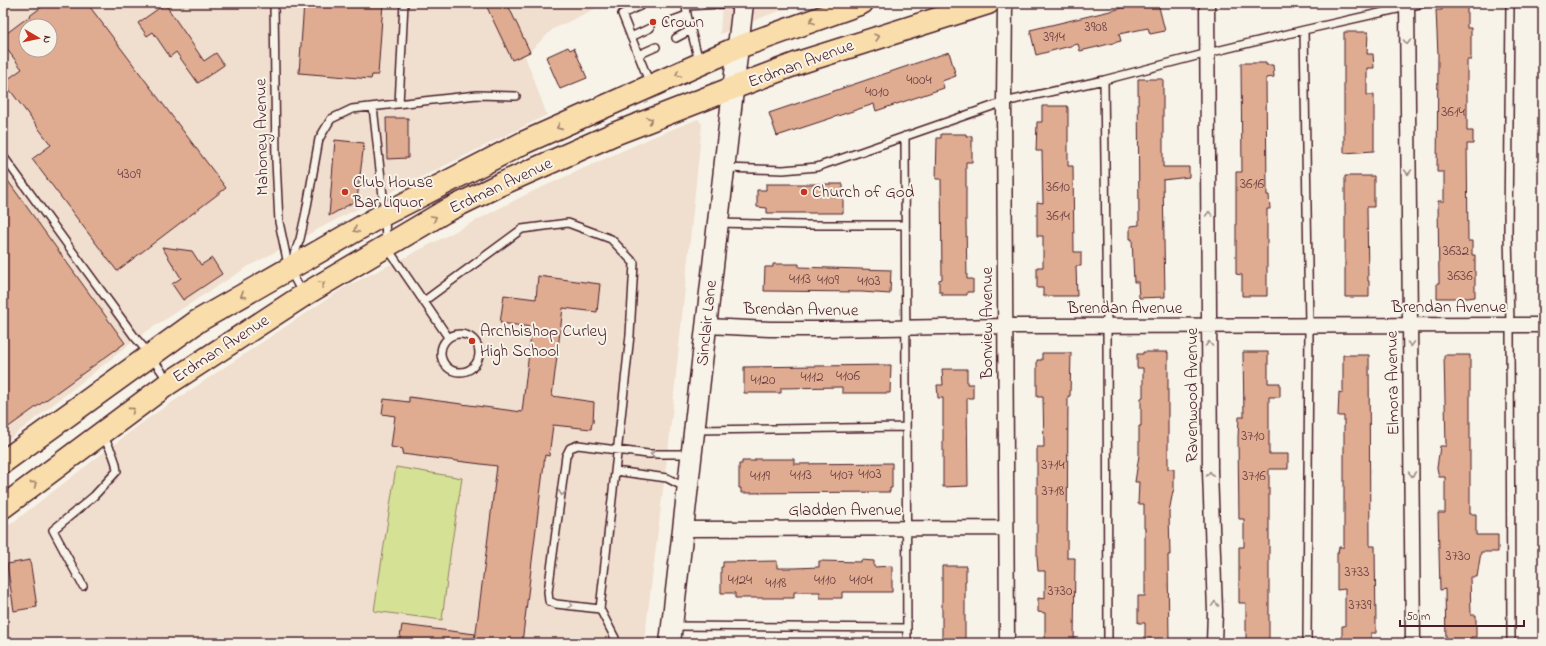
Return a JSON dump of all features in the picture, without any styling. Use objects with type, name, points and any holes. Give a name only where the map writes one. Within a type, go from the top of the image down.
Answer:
[{"type":"main road","name":"Sinclair Lane","points":[[671,634],[696,430],[743,3]]},
{"type":"main road","name":"Erdman Avenue","points":[[3,462],[198,321],[385,214],[523,143],[700,64],[739,47],[862,3]]},
{"type":"main road","name":"Erdman Avenue","points":[[3,507],[169,383],[304,295],[444,212],[499,185],[614,134],[734,87],[808,59],[988,3]]},
{"type":"street","name":"Bonview Avenue","points":[[1005,3],[1004,102],[1007,643]]},
{"type":"street","name":"Ravenwood Avenue","points":[[1207,3],[1210,471],[1215,611],[1214,643]]},
{"type":"street","name":"Elmora Avenue","points":[[1407,5],[1413,643]]},
{"type":"street","name":"Brendan Avenue","points":[[707,326],[777,329],[1006,326],[1209,327],[1543,325]]},
{"type":"street","name":"Gladden Avenue","points":[[684,529],[1006,528]]},
{"type":"lane","name":"Mahoney Avenue","points":[[274,3],[276,161],[279,222],[289,269],[304,295]]},
{"type":"lane","points":[[399,104],[404,3]]},
{"type":"lane","points":[[700,64],[687,15],[686,4],[743,3]]},
{"type":"lane","points":[[725,168],[782,170],[817,167],[1004,102],[1104,80],[1208,53],[1407,5],[1424,3]]},
{"type":"lane","points":[[1510,3],[1508,233],[1510,324],[1511,643]]},
{"type":"lane","points":[[640,6],[622,14],[651,86]]},
{"type":"lane","points":[[671,21],[687,15]]},
{"type":"lane","points":[[631,37],[650,28]]},
{"type":"lane","points":[[676,38],[691,30]]},
{"type":"lane","points":[[1304,30],[1309,326],[1307,643]]},
{"type":"lane","points":[[638,55],[656,47]]},
{"type":"lane","points":[[1104,80],[1107,326],[1108,643]]},
{"type":"lane","points":[[289,269],[303,225],[319,139],[331,119],[352,109],[478,95],[516,96]]},
{"type":"lane","points":[[373,107],[385,214],[386,246],[448,337]]},
{"type":"lane","points":[[905,136],[907,643]]},
{"type":"lane","points":[[3,156],[169,383]]},
{"type":"lane","points":[[424,301],[522,230],[568,223],[611,239],[634,263],[630,335],[600,609],[615,638],[614,643]]},
{"type":"lane","points":[[719,223],[905,225]]},
{"type":"lane","points":[[464,334],[471,337],[477,344],[479,351],[477,363],[471,368],[462,372],[454,372],[447,368],[442,362],[440,354],[443,344],[448,337],[464,334]]},
{"type":"lane","points":[[696,430],[906,427]]},
{"type":"lane","points":[[83,586],[53,530],[94,496],[117,471],[116,462],[101,433]]},
{"type":"lane","points":[[600,609],[556,604],[549,601],[548,592],[566,456],[570,448],[578,445],[648,454],[692,454]]},
{"type":"lane","points":[[615,471],[667,478],[688,489]]},
{"type":"lane","points":[[671,634],[907,628]]},
{"type":"shaded area","points":[[3,3],[607,3],[553,29],[525,56],[547,115],[341,217],[249,266],[144,333],[3,444]]},
{"type":"shaded area","points":[[722,3],[803,3],[720,34]]},
{"type":"shaded area","name":"Archbishop Curley High School","points":[[698,119],[702,124],[669,442],[644,643],[3,643],[3,530],[147,419],[345,287],[527,194],[653,137]]},
{"type":"green space","points":[[396,467],[462,478],[442,620],[374,611]]},
{"type":"building","points":[[47,3],[87,3],[226,188],[117,271],[32,159],[51,145],[4,82],[22,69],[3,44],[3,36],[18,25],[18,58],[58,58],[58,18],[27,18]]},
{"type":"building","points":[[304,3],[383,3],[378,75],[372,75],[371,79],[299,73]]},
{"type":"building","points":[[485,3],[507,3],[530,52],[512,60]]},
{"type":"building","points":[[1144,3],[1158,3],[1165,31],[1150,34],[1148,28],[1119,34],[1121,41],[1093,48],[1080,51],[1078,44],[1036,55],[1030,30]]},
{"type":"building","points":[[165,4],[204,61],[216,53],[224,65],[198,83],[176,52],[170,57],[153,32],[147,36],[138,23]]},
{"type":"building","points":[[1442,5],[1467,5],[1467,28],[1471,28],[1471,60],[1467,60],[1467,131],[1473,131],[1473,144],[1467,144],[1468,241],[1472,241],[1472,255],[1475,255],[1475,297],[1468,298],[1437,298],[1437,283],[1439,283],[1438,201],[1444,201],[1444,172],[1437,172],[1438,55],[1436,10],[1442,10]]},
{"type":"building","points":[[1344,32],[1368,32],[1367,54],[1373,54],[1374,68],[1367,68],[1367,95],[1374,95],[1374,151],[1344,153]]},
{"type":"building","points":[[568,47],[570,50],[574,48],[587,78],[560,89],[546,57]]},
{"type":"building","points":[[949,52],[956,76],[942,81],[944,88],[876,111],[874,104],[777,136],[769,113]]},
{"type":"building","points":[[1241,63],[1266,63],[1266,65],[1273,65],[1274,77],[1266,78],[1267,195],[1269,195],[1270,209],[1267,209],[1267,296],[1242,296],[1242,275],[1236,274],[1236,172],[1242,172]]},
{"type":"building","points":[[1138,79],[1163,79],[1163,167],[1189,167],[1189,177],[1163,180],[1165,297],[1139,298],[1138,282],[1134,282],[1130,226],[1139,225]]},
{"type":"building","points":[[1042,106],[1067,106],[1068,108],[1068,166],[1073,166],[1074,252],[1081,252],[1081,266],[1076,266],[1077,296],[1043,296],[1043,288],[1037,288],[1037,267],[1043,267],[1043,236],[1037,236],[1037,202],[1043,203],[1042,151],[1036,151],[1037,122],[1042,122]]},
{"type":"building","points":[[386,118],[408,118],[408,158],[387,159]]},
{"type":"building","points":[[941,134],[966,134],[966,136],[972,136],[972,162],[966,162],[966,222],[967,279],[973,279],[973,292],[967,292],[967,295],[942,295],[942,292],[939,292],[939,280],[942,279],[941,179],[936,179],[937,138],[941,138]]},
{"type":"building","points":[[335,140],[364,143],[357,200],[329,216]]},
{"type":"building","points":[[3,174],[125,343],[3,431]]},
{"type":"building","points":[[1345,176],[1374,176],[1374,207],[1367,207],[1369,297],[1345,297]]},
{"type":"building","points":[[766,184],[843,184],[843,213],[767,213],[767,208],[757,207],[757,190],[766,190]]},
{"type":"building","points":[[162,247],[192,251],[201,265],[212,258],[222,274],[183,300],[172,284],[181,278]]},
{"type":"building","points":[[773,264],[799,264],[799,267],[891,270],[890,294],[862,292],[764,291],[765,267],[773,267]]},
{"type":"building","points":[[538,276],[600,284],[597,312],[563,308],[552,396],[594,402],[593,423],[591,429],[553,425],[549,456],[545,455],[522,643],[399,643],[402,625],[475,634],[475,640],[497,466],[402,454],[403,449],[391,447],[395,416],[382,414],[384,399],[409,402],[409,397],[522,412],[532,327],[500,323],[504,295],[536,299]]},
{"type":"building","points":[[1143,352],[1168,352],[1168,469],[1174,469],[1174,491],[1169,512],[1169,643],[1145,643],[1145,623],[1138,623],[1138,596],[1145,596],[1144,504],[1138,504],[1139,482],[1135,482],[1139,455],[1141,398],[1143,397],[1143,368],[1137,368],[1137,354],[1143,354]]},
{"type":"building","points":[[1243,352],[1268,352],[1268,383],[1280,383],[1280,397],[1269,397],[1269,454],[1288,454],[1288,469],[1269,469],[1269,643],[1246,643],[1246,603],[1239,603],[1239,547],[1244,547],[1244,519],[1239,519],[1238,438],[1239,417],[1244,417]]},
{"type":"building","points":[[1042,353],[1071,353],[1070,396],[1068,396],[1067,558],[1075,558],[1074,643],[1045,643],[1045,613],[1038,612],[1038,598],[1045,599],[1045,571],[1038,571],[1037,557],[1037,447],[1044,447],[1043,397],[1037,397],[1037,360],[1042,360]]},
{"type":"building","points":[[1343,355],[1369,355],[1370,546],[1375,546],[1376,626],[1376,633],[1371,633],[1371,643],[1342,643],[1342,626],[1345,626],[1345,589],[1337,590],[1337,553],[1339,547],[1344,547],[1344,416],[1338,416],[1339,392],[1343,393]]},
{"type":"building","points":[[1444,355],[1470,355],[1470,514],[1476,514],[1476,535],[1498,535],[1498,552],[1481,552],[1477,577],[1470,577],[1471,615],[1476,615],[1476,637],[1471,637],[1471,643],[1446,643],[1445,589],[1440,590],[1438,513],[1445,513],[1445,477],[1439,477],[1437,468],[1440,446],[1446,446]]},
{"type":"building","points":[[891,365],[890,393],[842,393],[842,387],[781,388],[781,393],[744,393],[744,367]]},
{"type":"building","points":[[942,369],[967,369],[967,384],[973,384],[973,398],[967,398],[968,486],[943,487],[943,398],[938,398],[937,385],[943,385]]},
{"type":"building","points":[[755,459],[794,459],[794,464],[892,463],[892,488],[890,488],[890,492],[741,493],[741,488],[739,488],[739,464],[742,464],[742,461],[755,461]]},
{"type":"building","points":[[30,560],[37,607],[14,611],[7,564]]},
{"type":"building","points":[[861,560],[874,561],[874,567],[892,566],[892,592],[842,592],[842,598],[820,598],[820,592],[794,592],[794,598],[735,598],[735,593],[721,593],[721,567],[723,567],[723,562],[777,561],[777,568],[795,568],[819,567],[819,561],[861,562]]},
{"type":"building","points":[[942,566],[966,566],[965,643],[942,643]]},
{"type":"place","name":"Crown","points":[[653,22]]},
{"type":"place","name":"Club House Bar Liquor","points":[[345,192]]},
{"type":"place","name":"Church of God","points":[[804,192]]},
{"type":"place","name":"Archbishop Curley High School","points":[[472,341]]}]
